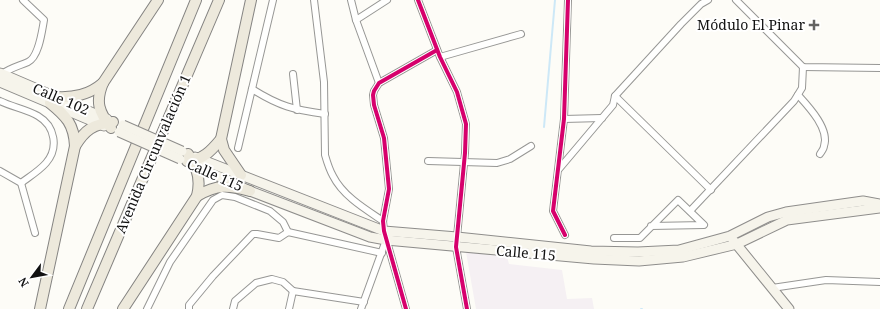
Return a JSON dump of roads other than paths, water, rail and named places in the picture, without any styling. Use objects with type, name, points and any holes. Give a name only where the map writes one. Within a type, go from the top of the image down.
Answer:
[{"type":"main road","points":[[75,146],[81,136],[88,130],[111,124],[100,111],[100,90],[103,83],[158,0]]},
{"type":"main road","name":"Avenida Circunvalación 1","points":[[69,309],[196,0]]},
{"type":"main road","name":"Avenida Circunvalación 1","points":[[87,309],[219,0]]},
{"type":"main road","points":[[241,175],[224,150],[221,139],[251,0]]},
{"type":"main road","name":"Calle 102","points":[[1,77],[189,159]]},
{"type":"main road","points":[[40,309],[75,146],[72,127],[68,119],[53,100],[83,95],[97,89],[103,83]]},
{"type":"main road","points":[[123,309],[197,196],[200,187],[198,172],[189,159],[211,150],[221,139]]},
{"type":"main road","name":"Calle 115","points":[[189,159],[241,175],[385,236],[456,247],[594,260],[639,261],[683,258],[737,244],[787,220],[880,208]]},
{"type":"main road","name":"Calle 115","points":[[189,159],[250,191],[370,237],[457,237],[591,251],[638,252],[679,250],[730,236],[768,217],[786,212],[863,201],[880,204]]},
{"type":"main road","points":[[197,196],[207,190],[224,186],[236,187],[250,191]]},
{"type":"main road","points":[[730,236],[789,309]]},
{"type":"street","points":[[1,77],[8,69],[29,62],[36,54],[44,20],[23,0]]},
{"type":"street","points":[[238,148],[273,0]]},
{"type":"street","points":[[314,0],[324,82],[326,155],[333,176],[351,197],[383,221]]},
{"type":"street","points":[[351,0],[356,20],[379,83]]},
{"type":"street","points":[[356,20],[387,0]]},
{"type":"street","points":[[418,0],[437,50],[457,92],[466,124],[456,247],[467,309]]},
{"type":"street","points":[[564,235],[554,211],[564,119],[568,0]]},
{"type":"street","points":[[558,168],[613,105],[615,96],[680,24],[701,4],[708,0]]},
{"type":"street","points":[[690,212],[794,101],[802,88],[802,67],[736,0]]},
{"type":"street","points":[[440,57],[521,34]]},
{"type":"street","points":[[406,309],[385,236],[383,221],[389,189],[384,138],[374,105],[373,94],[379,83],[437,50]]},
{"type":"street","points":[[802,67],[880,68]]},
{"type":"street","points":[[293,74],[297,110]]},
{"type":"street","points":[[252,89],[271,100],[297,110],[325,114]]},
{"type":"street","points":[[798,95],[816,115],[825,136],[825,145],[820,154]]},
{"type":"street","points":[[615,96],[711,190]]},
{"type":"street","points":[[0,101],[37,115],[48,123],[54,134],[53,149],[46,163],[21,183]]},
{"type":"street","points":[[564,119],[602,118]]},
{"type":"street","points":[[428,161],[497,164],[510,159],[531,146]]},
{"type":"street","points":[[0,171],[21,183],[35,233]]},
{"type":"street","points":[[147,309],[170,262],[213,200],[222,195],[235,197],[270,211],[282,222],[288,232]]},
{"type":"street","points":[[614,238],[640,238],[652,226],[678,200],[704,225],[652,226]]},
{"type":"street","points":[[189,309],[189,305],[213,276],[250,236],[257,234],[279,238],[288,232],[382,252]]},
{"type":"street","points":[[361,309],[382,252],[385,236]]},
{"type":"street","points":[[233,309],[235,301],[256,283],[272,279],[283,282],[292,291],[364,302]]},
{"type":"street","points":[[772,288],[826,280],[880,282]]},
{"type":"street","points":[[289,309],[292,291]]},
{"type":"waterway","points":[[544,127],[555,0]]},
{"type":"place","name":"Módulo El Pinar","points":[[814,25]]}]
